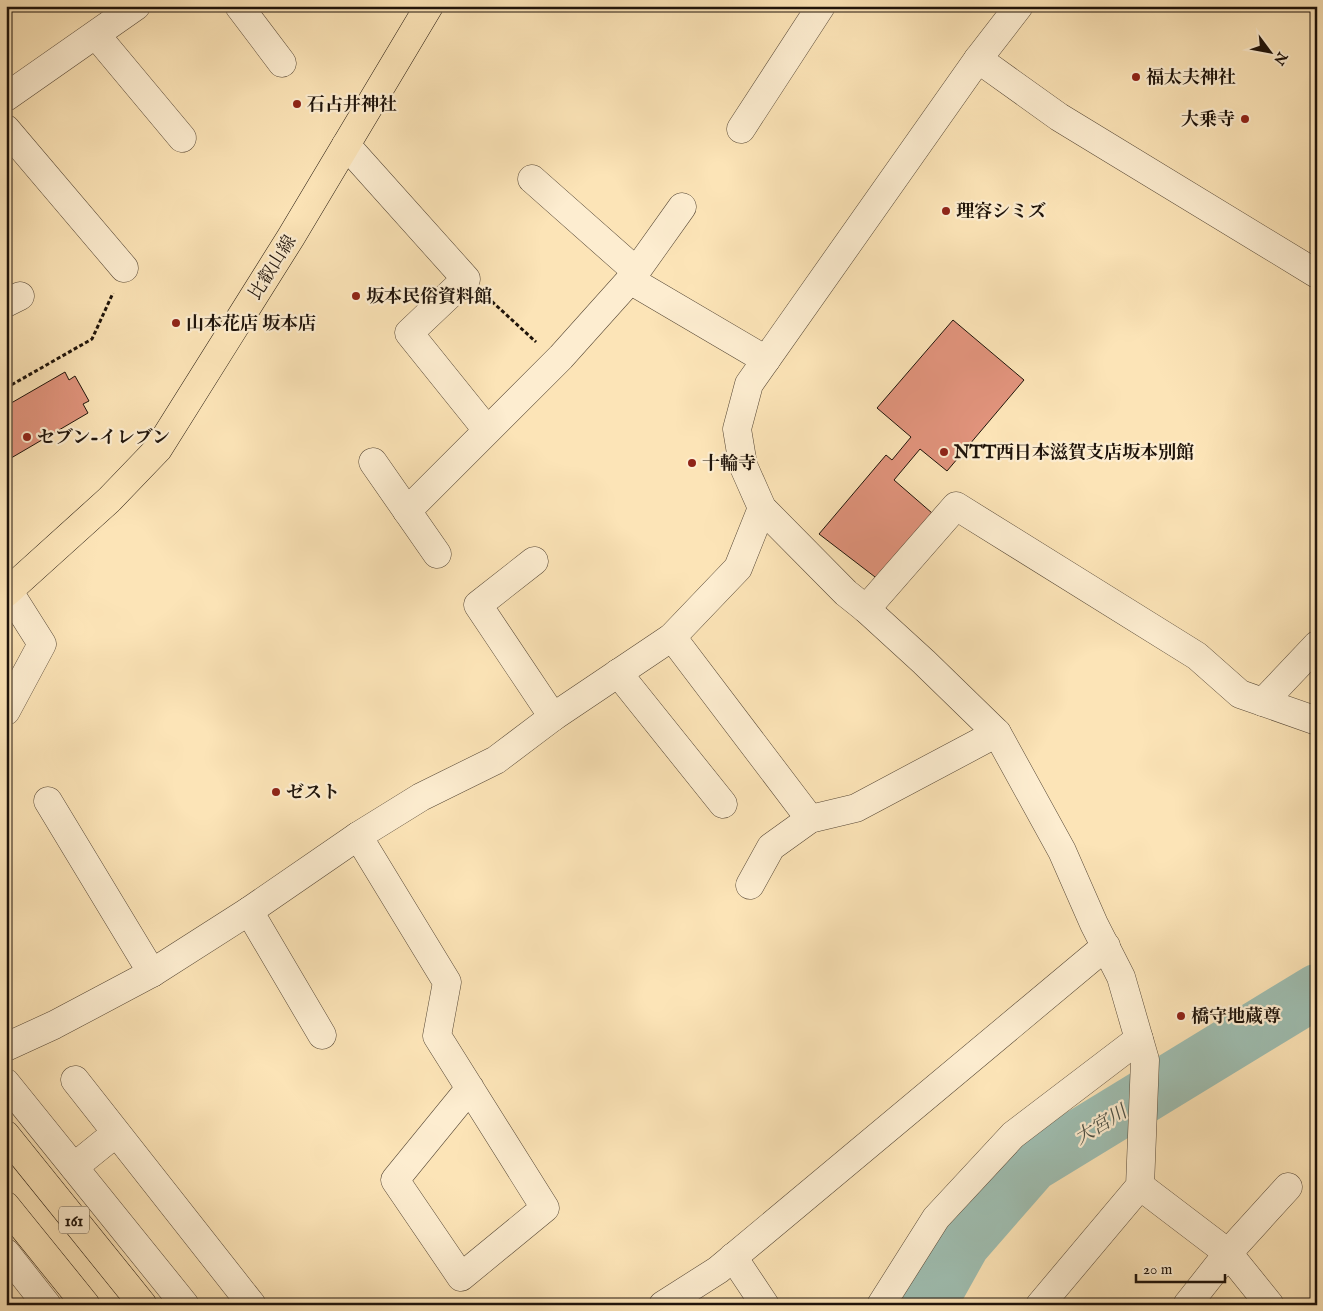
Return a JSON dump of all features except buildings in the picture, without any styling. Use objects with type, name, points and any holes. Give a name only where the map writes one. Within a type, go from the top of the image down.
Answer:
[{"type":"main road","name":"比叡山線","points":[[7,590],[109,500],[158,449],[346,145],[429,6]]},
{"type":"main road","name":"161","points":[[6,1135],[143,1305]]},
{"type":"main road","name":"161","points":[[6,1206],[86,1305]]},
{"type":"street","points":[[6,97],[136,6]]},
{"type":"street","points":[[239,6],[282,63]]},
{"type":"street","points":[[741,129],[821,6]]},
{"type":"street","points":[[1019,6],[978,59],[749,384],[737,429],[742,465],[762,508],[846,594],[866,609],[996,733],[1062,850],[1121,977],[1142,1050],[1140,1186],[1040,1305]]},
{"type":"street","points":[[96,35],[182,138]]},
{"type":"street","points":[[978,59],[1059,117],[1317,274]]},
{"type":"street","points":[[6,129],[124,268]]},
{"type":"street","points":[[346,145],[466,278],[410,333],[487,430]]},
{"type":"street","points":[[532,179],[633,275],[766,360]]},
{"type":"street","points":[[407,511],[557,361],[633,275],[682,207]]},
{"type":"street","points":[[373,462],[437,554]]},
{"type":"street","points":[[866,609],[956,506],[1198,656],[1240,694],[1317,721]]},
{"type":"street","points":[[6,1046],[54,1025],[152,973],[249,912],[358,836],[421,797],[496,760],[553,717],[672,637],[738,568],[762,508]]},
{"type":"street","points":[[534,561],[478,605],[553,717]]},
{"type":"street","points":[[6,711],[42,644],[7,590]]},
{"type":"street","points":[[672,637],[810,819]]},
{"type":"street","points":[[1264,702],[1317,645]]},
{"type":"street","points":[[618,673],[722,804]]},
{"type":"street","points":[[750,885],[771,847],[810,819],[856,808],[996,733]]},
{"type":"street","points":[[48,801],[152,973]]},
{"type":"street","points":[[358,836],[447,982],[437,1036],[470,1088],[545,1208],[461,1277],[395,1180],[470,1088]]},
{"type":"street","points":[[249,912],[322,1035]]},
{"type":"street","points":[[663,1305],[718,1270],[733,1258],[1106,946]]},
{"type":"street","points":[[881,1305],[936,1218],[1013,1136],[1142,1050]]},
{"type":"street","points":[[76,1080],[252,1305]]},
{"type":"street","points":[[6,1083],[185,1305]]},
{"type":"street","points":[[74,1167],[116,1133]]},
{"type":"street","points":[[1140,1186],[1228,1253],[1270,1305]]},
{"type":"street","points":[[1187,1305],[1228,1253],[1288,1187]]},
{"type":"street","points":[[6,1253],[47,1305]]},
{"type":"street","points":[[733,1258],[765,1305]]},
{"type":"path","points":[[6,388],[92,339],[124,268]]},
{"type":"path","points":[[466,278],[557,361]]},
{"type":"waterway","name":"大宮川","points":[[929,1305],[963,1244],[1032,1165],[1317,991]]},
{"type":"place","name":"福太夫神社","points":[[1136,77]]},
{"type":"place","name":"石占井神社","points":[[297,104]]},
{"type":"place","name":"大乗寺","points":[[1245,119]]},
{"type":"place","name":"理容シミズ","points":[[946,211]]},
{"type":"place","name":"坂本民俗資料館","points":[[356,296]]},
{"type":"place","name":"山本花店 坂本店","points":[[176,323]]},
{"type":"place","name":"セブン-イレブン","points":[[27,437]]},
{"type":"place","name":"NTT西日本滋賀支店坂本別館","points":[[944,452]]},
{"type":"place","name":"十輪寺","points":[[692,463]]},
{"type":"place","name":"ゼスト","points":[[276,792]]},
{"type":"place","name":"橋守地蔵尊","points":[[1181,1016]]}]
